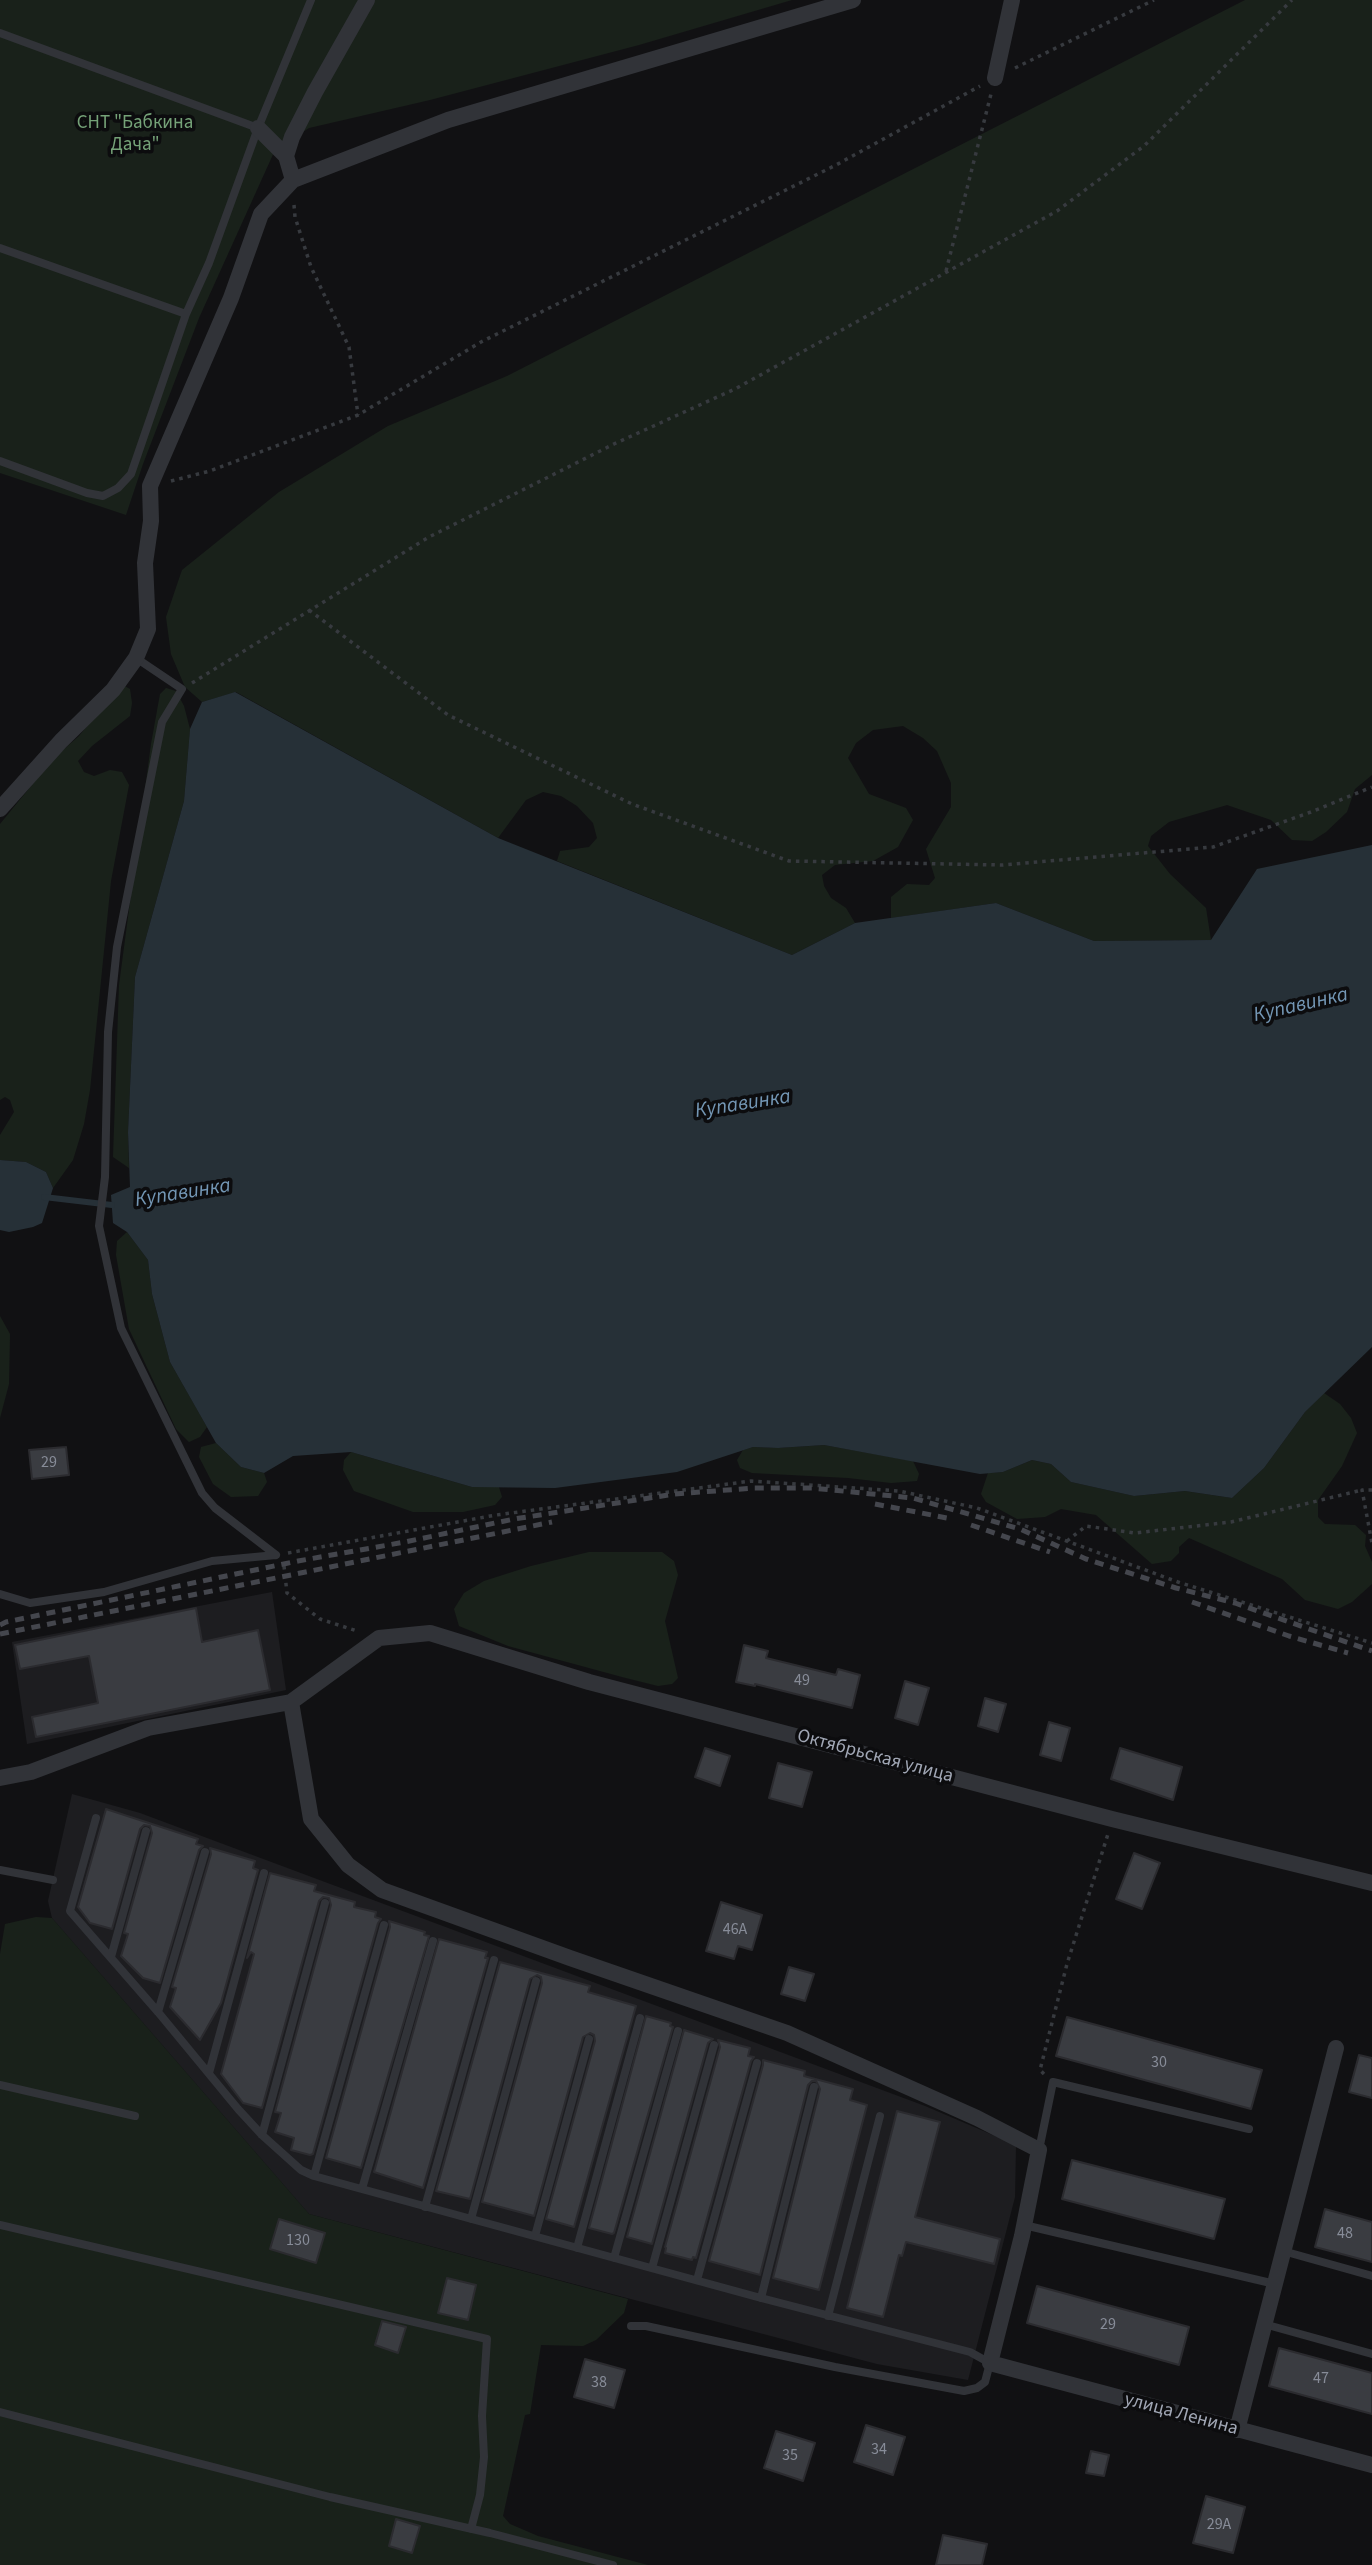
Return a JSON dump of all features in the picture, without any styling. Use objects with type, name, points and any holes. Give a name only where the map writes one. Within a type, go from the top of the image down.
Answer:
[{"type":"street","points":[[286,156],[292,137],[315,92],[367,0]]},
{"type":"street","points":[[0,809],[61,741],[113,690],[136,658],[148,629],[145,563],[151,521],[150,486],[232,298],[261,214],[293,180],[448,120],[853,0]]},
{"type":"street","points":[[995,78],[1012,0]]},
{"type":"street","points":[[258,128],[286,156],[293,180]]},
{"type":"street","name":"Октябрьская улица","points":[[379,1638],[430,1633],[589,1682],[1112,1819],[1372,1883]]},
{"type":"street","points":[[0,1778],[31,1772],[148,1728],[291,1702],[379,1638]]},
{"type":"street","points":[[291,1702],[311,1819],[348,1865],[382,1890],[787,2033],[977,2118],[1039,2150],[990,2362]]},
{"type":"street","points":[[1237,2430],[1336,2048]]},
{"type":"street","name":"улица Ленина","points":[[990,2362],[1372,2465]]},
{"type":"lane","points":[[0,461],[87,493],[103,495],[118,488],[131,474],[186,314],[209,263],[258,128],[311,0]]},
{"type":"lane","points":[[0,33],[258,128]]},
{"type":"lane","points":[[0,248],[186,314]]},
{"type":"lane","points":[[136,658],[182,689],[162,722],[117,947],[108,1032],[105,1177],[99,1226],[121,1328],[202,1493],[215,1508],[276,1555]]},
{"type":"lane","points":[[0,1594],[30,1603],[104,1592],[212,1562],[276,1555]]},
{"type":"lane","points":[[96,1818],[70,1911],[262,2135],[301,2169],[313,2176],[425,2207],[828,2316],[970,2351],[990,2362],[985,2382],[977,2388],[964,2390],[835,2367],[646,2326],[631,2326]]},
{"type":"lane","points":[[111,1957],[146,1831]]},
{"type":"lane","points":[[158,2011],[205,1852]]},
{"type":"lane","points":[[0,1870],[53,1880]]},
{"type":"lane","points":[[209,2073],[264,1873]]},
{"type":"lane","points":[[262,2135],[325,1903]]},
{"type":"lane","points":[[313,2176],[384,1925]]},
{"type":"lane","points":[[362,2189],[433,1941]]},
{"type":"lane","points":[[425,2207],[494,1960]]},
{"type":"lane","points":[[471,2219],[536,1981]]},
{"type":"lane","points":[[577,2248],[640,2018]]},
{"type":"lane","points":[[614,2258],[678,2031]]},
{"type":"lane","points":[[535,2236],[589,2039]]},
{"type":"lane","points":[[652,2268],[713,2045]]},
{"type":"lane","points":[[697,2280],[757,2063]]},
{"type":"lane","points":[[1039,2150],[1053,2082],[1249,2129]]},
{"type":"lane","points":[[0,2085],[135,2116]]},
{"type":"lane","points":[[761,2298],[814,2087]]},
{"type":"lane","points":[[828,2316],[880,2116]]},
{"type":"lane","points":[[1024,2224],[1275,2284]]},
{"type":"lane","points":[[0,2225],[487,2339],[482,2416],[484,2457],[480,2495],[471,2529]]},
{"type":"lane","points":[[1283,2251],[1372,2276]]},
{"type":"lane","points":[[1264,2324],[1372,2354]]},
{"type":"lane","points":[[0,2412],[330,2497],[613,2565]]},
{"type":"path","points":[[150,486],[210,471],[358,415],[481,342],[836,165],[995,78],[1154,0]]},
{"type":"path","points":[[182,689],[429,537],[616,443],[735,389],[1057,211],[1144,146],[1292,0]]},
{"type":"path","points":[[946,271],[995,78]]},
{"type":"path","points":[[293,180],[295,217],[311,267],[349,347],[358,415]]},
{"type":"path","points":[[309,610],[448,715],[632,804],[789,860],[1002,865],[1213,847],[1372,787]]},
{"type":"path","points":[[379,1638],[320,1619],[309,1611],[287,1593],[284,1565],[276,1555],[496,1515],[751,1481],[899,1490],[977,1508],[1178,1582],[1372,1643]]},
{"type":"path","points":[[1067,1541],[1086,1526],[1135,1533],[1231,1522],[1362,1490],[1372,1490]]},
{"type":"path","points":[[1362,1490],[1372,1543]]},
{"type":"path","points":[[1053,2082],[1040,2070],[1067,1964],[1112,1819]]},
{"type":"shaded area","points":[[272,1592],[286,1690],[27,1744],[12,1642]]},
{"type":"shaded area","points":[[72,1794],[140,1813],[925,2106],[1016,2145],[1015,2197],[968,2380],[877,2364],[309,2214],[52,1918],[48,1901]]},
{"type":"green space","name":"СНТ \"Бабкина Дача\"","points":[[0,0],[792,0],[639,45],[430,100],[309,128],[275,150],[199,318],[126,515],[0,473]]},
{"type":"green space","points":[[1245,0],[1372,0],[1372,775],[1355,789],[1347,812],[1312,841],[1292,840],[1271,820],[1227,805],[1169,822],[1151,836],[1148,846],[1170,874],[1206,908],[1211,940],[1094,941],[996,903],[891,918],[891,897],[907,884],[929,885],[935,878],[926,849],[951,807],[951,783],[937,751],[923,738],[903,726],[873,730],[856,743],[848,758],[869,794],[906,808],[913,820],[898,847],[873,861],[835,865],[822,875],[824,886],[831,898],[846,908],[855,923],[792,955],[557,861],[560,851],[589,847],[597,838],[593,823],[577,806],[561,796],[543,792],[526,800],[498,838],[236,692],[202,702],[185,687],[171,654],[166,617],[182,570],[279,492],[388,426],[507,376]]},
{"type":"green space","points":[[121,684],[130,689],[130,716],[92,746],[78,761],[84,772],[94,776],[110,770],[122,772],[129,785],[111,881],[90,1090],[84,1124],[73,1160],[53,1188],[46,1172],[26,1162],[0,1160],[0,1135],[14,1112],[10,1100],[5,1097],[0,1100],[0,824],[54,758],[79,736]]},
{"type":"green space","points":[[166,688],[176,691],[184,706],[190,729],[184,801],[135,977],[128,1132],[129,1168],[113,1157],[119,985],[151,744],[160,694]]},
{"type":"green space","points":[[127,1232],[148,1260],[152,1294],[170,1362],[207,1427],[200,1437],[189,1442],[176,1429],[129,1329],[116,1255],[117,1241]]},
{"type":"green space","points":[[0,1316],[10,1334],[9,1384],[0,1418]]},
{"type":"green space","points":[[1324,1393],[1340,1404],[1351,1418],[1357,1433],[1342,1466],[1318,1500],[1318,1517],[1325,1524],[1355,1525],[1366,1535],[1365,1546],[1372,1562],[1372,1584],[1352,1602],[1338,1609],[1305,1600],[1282,1579],[1189,1538],[1179,1547],[1179,1553],[1171,1561],[1152,1564],[1096,1515],[1061,1509],[1045,1517],[1017,1519],[986,1502],[981,1494],[988,1473],[1003,1472],[1032,1460],[1051,1464],[1071,1482],[1134,1496],[1185,1491],[1232,1498],[1264,1468],[1305,1412]]},
{"type":"green space","points":[[216,1443],[241,1467],[264,1473],[267,1482],[258,1496],[231,1497],[213,1484],[199,1457],[201,1447]]},
{"type":"green space","points":[[824,1445],[913,1461],[919,1474],[917,1481],[891,1483],[752,1473],[740,1468],[737,1460],[743,1450],[753,1447]]},
{"type":"green space","points":[[351,1452],[472,1487],[499,1487],[502,1497],[495,1505],[463,1512],[413,1512],[354,1491],[343,1470],[344,1460]]},
{"type":"green space","points":[[589,1552],[662,1552],[674,1561],[678,1575],[665,1621],[678,1678],[672,1684],[658,1686],[508,1646],[459,1626],[454,1609],[464,1593],[484,1581]]},
{"type":"green space","points":[[36,1917],[52,1918],[309,2214],[628,2299],[624,2313],[596,2340],[583,2346],[541,2345],[530,2414],[525,2415],[503,2516],[510,2524],[538,2536],[648,2565],[0,2565],[0,1954],[5,1924]]},
{"type":"water","name":"Купавинка","points":[[235,692],[498,838],[792,955],[855,923],[996,903],[1094,941],[1211,940],[1257,869],[1372,845],[1372,1347],[1305,1412],[1264,1468],[1232,1498],[1185,1491],[1134,1496],[1071,1482],[1051,1464],[1032,1460],[1003,1472],[980,1474],[824,1445],[753,1447],[677,1472],[555,1488],[472,1487],[351,1452],[293,1456],[264,1473],[241,1467],[216,1443],[170,1362],[152,1294],[148,1260],[127,1232],[113,1223],[111,1195],[130,1187],[128,1132],[135,977],[184,801],[190,729],[202,702]]},
{"type":"water","points":[[0,1160],[26,1162],[46,1172],[53,1188],[42,1223],[9,1232],[0,1230]]},
{"type":"building","points":[[66,1447],[69,1475],[32,1479],[29,1450]]},
{"type":"building","points":[[196,1608],[202,1642],[258,1630],[270,1690],[36,1737],[32,1717],[98,1703],[89,1656],[20,1669],[15,1645]]},
{"type":"building","points":[[744,1645],[768,1651],[766,1658],[836,1675],[838,1669],[860,1675],[852,1708],[755,1684],[736,1682]]},
{"type":"building","points":[[905,1681],[929,1688],[918,1725],[895,1718]]},
{"type":"building","points":[[985,1698],[1006,1704],[998,1732],[978,1726]]},
{"type":"building","points":[[1049,1722],[1070,1728],[1061,1761],[1040,1755]]},
{"type":"building","points":[[705,1748],[730,1756],[720,1786],[695,1777]]},
{"type":"building","points":[[1120,1748],[1182,1767],[1173,1800],[1111,1779]]},
{"type":"building","points":[[778,1763],[812,1772],[802,1807],[769,1798]]},
{"type":"building","points":[[106,1809],[198,1839],[196,1844],[203,1846],[199,1850],[160,1983],[143,1978],[121,1956],[128,1934],[124,1933],[152,1833],[150,1826],[144,1825],[140,1829],[112,1929],[90,1923],[78,1907]]},
{"type":"building","points":[[210,1848],[255,1861],[253,1868],[258,1870],[221,2003],[200,2040],[170,2007],[176,1988],[172,1987],[211,1854]]},
{"type":"building","points":[[1134,1853],[1160,1863],[1142,1909],[1116,1899]]},
{"type":"building","points":[[270,1873],[316,1885],[314,1891],[355,1902],[354,1907],[376,1912],[375,1917],[381,1919],[313,2154],[310,2155],[291,2150],[294,2138],[275,2132],[281,2113],[275,2112],[331,1905],[329,1898],[323,1897],[319,1901],[262,2108],[243,2103],[221,2074],[254,1954],[251,1952],[247,1958]]},
{"type":"building","points":[[721,1902],[762,1915],[752,1950],[738,1946],[734,1959],[706,1951]]},
{"type":"building","points":[[389,1921],[425,1932],[424,1935],[429,1936],[361,2168],[326,2158],[390,1927]]},
{"type":"building","points":[[439,1939],[487,1952],[485,1958],[488,1958],[423,2188],[374,2172]]},
{"type":"building","points":[[500,1962],[590,1986],[588,1992],[636,2006],[574,2227],[546,2219],[595,2041],[594,2035],[590,2033],[583,2037],[534,2216],[482,2202],[542,1983],[541,1977],[537,1975],[530,1979],[470,2199],[436,2191]]},
{"type":"building","points":[[789,1967],[814,1974],[805,2001],[781,1994]]},
{"type":"building","points":[[646,2016],[671,2023],[670,2026],[673,2027],[612,2234],[589,2228]]},
{"type":"building","points":[[1067,2017],[1262,2070],[1251,2109],[1056,2056]]},
{"type":"building","points":[[684,2030],[713,2039],[708,2043],[652,2244],[627,2237]]},
{"type":"building","points":[[718,2040],[750,2048],[748,2056],[754,2057],[696,2258],[693,2257],[692,2260],[665,2253],[665,2247],[720,2047]]},
{"type":"building","points":[[1359,2055],[1372,2058],[1372,2098],[1349,2092]]},
{"type":"building","points":[[763,2060],[805,2071],[804,2076],[853,2089],[850,2100],[867,2105],[819,2290],[773,2278],[820,2089],[816,2081],[808,2085],[760,2275],[709,2261]]},
{"type":"building","points":[[897,2111],[940,2122],[915,2217],[1000,2239],[994,2264],[906,2242],[902,2256],[899,2255],[883,2317],[847,2308]]},
{"type":"building","points":[[1072,2160],[1225,2199],[1214,2239],[1062,2199]]},
{"type":"building","points":[[1325,2209],[1372,2222],[1372,2262],[1315,2247]]},
{"type":"building","points":[[279,2219],[325,2233],[316,2263],[270,2249]]},
{"type":"building","points":[[447,2278],[476,2285],[468,2320],[438,2313]]},
{"type":"building","points":[[1037,2286],[1189,2327],[1179,2365],[1027,2323]]},
{"type":"building","points":[[382,2321],[406,2327],[398,2353],[375,2345]]},
{"type":"building","points":[[1279,2348],[1372,2373],[1372,2414],[1269,2386]]},
{"type":"building","points":[[585,2359],[625,2370],[614,2408],[574,2397]]},
{"type":"building","points":[[866,2425],[905,2437],[893,2475],[854,2462]]},
{"type":"building","points":[[776,2431],[815,2443],[803,2481],[764,2468]]},
{"type":"building","points":[[1091,2451],[1109,2455],[1104,2476],[1086,2473]]},
{"type":"building","points":[[1206,2496],[1245,2507],[1233,2553],[1193,2543]]},
{"type":"building","points":[[396,2519],[420,2526],[412,2553],[389,2546]]},
{"type":"building","points":[[943,2535],[987,2544],[982,2565],[936,2565]]},
{"type":"waterway","points":[[44,1197],[112,1205]]},
{"type":"railway","points":[[0,1625],[298,1561],[514,1519],[675,1494],[754,1488],[812,1488],[913,1498],[1020,1529],[1086,1559],[1176,1588],[1235,1603],[1372,1651]]},
{"type":"railway","points":[[875,1504],[947,1518]]},
{"type":"railway","points":[[0,1634],[552,1522]]},
{"type":"railway","points":[[971,1525],[1050,1552]]},
{"type":"railway","points":[[1192,1602],[1289,1636],[1348,1653]]}]
